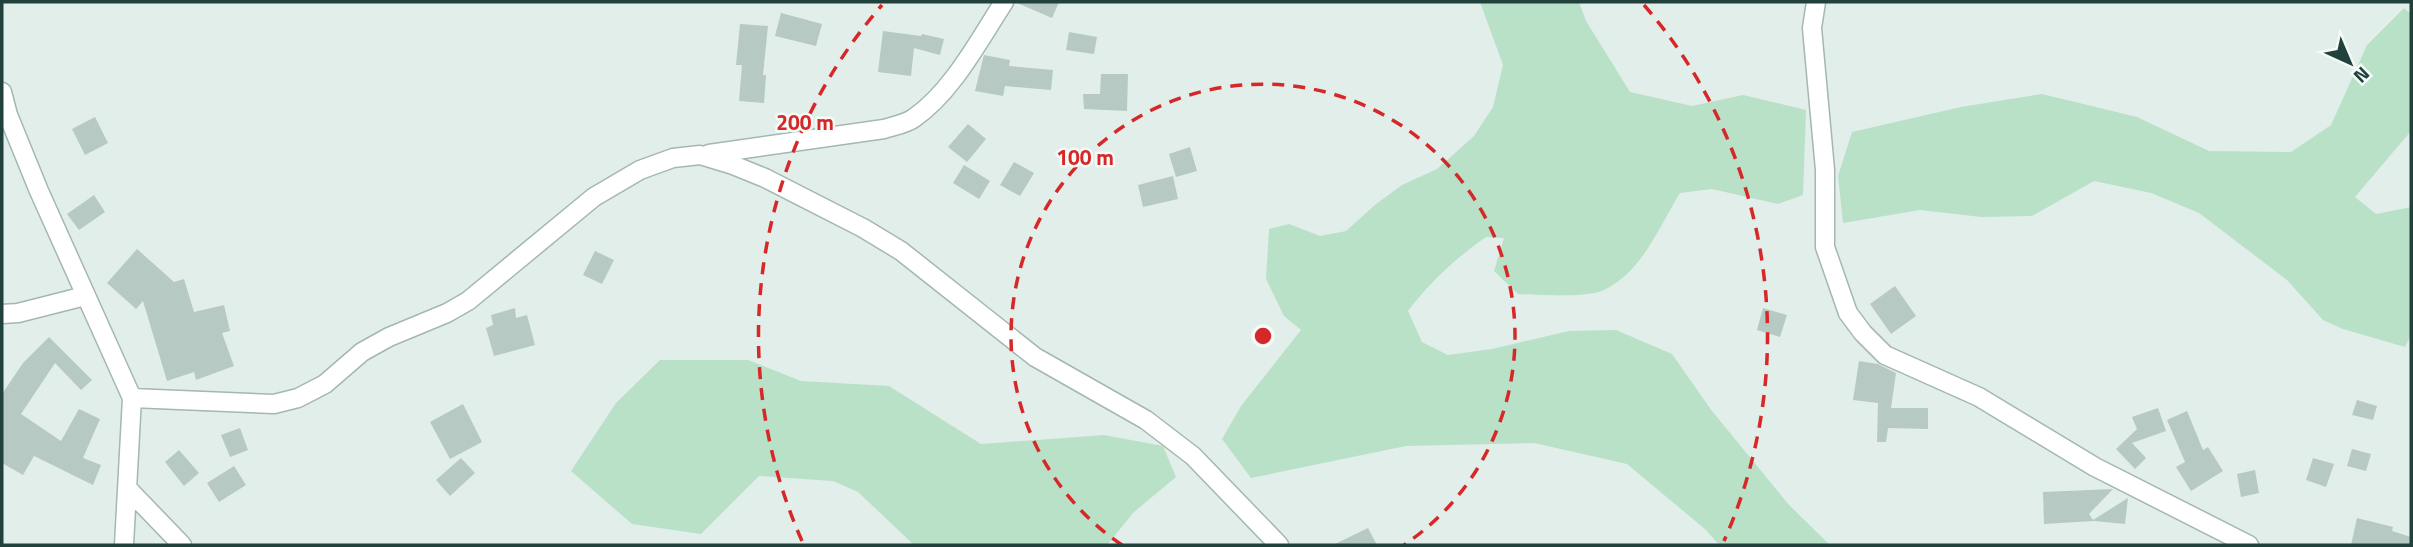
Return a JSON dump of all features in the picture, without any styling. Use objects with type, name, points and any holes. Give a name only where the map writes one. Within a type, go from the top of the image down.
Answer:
[{"type":"street","points":[[132,398],[274,404],[298,398],[325,384],[371,347],[468,301],[594,197],[640,170],[673,158],[884,129],[912,120],[933,103],[949,84],[1004,2]]},
{"type":"street","points":[[1816,2],[1812,28],[1825,170],[1825,247],[1848,313],[1863,333],[1885,355],[1979,397],[2095,467],[2249,545]]},
{"type":"street","points":[[2,92],[8,116],[132,398],[124,545]]},
{"type":"street","points":[[700,155],[765,178],[863,228],[901,251],[1035,357],[1146,420],[1193,456],[1279,545]]},
{"type":"street","points":[[2,314],[18,313],[85,296]]},
{"type":"street","points":[[129,490],[182,545]]},
{"type":"green space","points":[[1480,2],[1579,2],[1586,21],[1630,92],[1692,106],[1743,95],[1806,110],[1803,195],[1778,204],[1712,189],[1680,193],[1648,247],[1629,272],[1596,293],[1518,294],[1494,271],[1504,238],[1486,237],[1444,271],[1408,311],[1422,342],[1448,355],[1492,349],[1569,331],[1616,330],[1672,354],[1712,411],[1789,505],[1830,545],[1719,545],[1706,530],[1627,464],[1534,443],[1406,446],[1251,478],[1222,439],[1241,406],[1301,330],[1284,316],[1266,279],[1269,229],[1289,224],[1320,236],[1346,231],[1402,185],[1437,169],[1474,136],[1493,107],[1503,65]]},
{"type":"green space","points":[[2404,8],[2411,14],[2411,131],[2355,197],[2376,214],[2411,207],[2411,335],[2405,347],[2343,329],[2323,320],[2287,280],[2199,213],[2151,193],[2094,181],[2032,216],[1981,217],[1920,210],[1843,223],[1838,176],[1852,132],[1961,107],[2042,94],[2137,117],[2209,151],[2291,152],[2331,125],[2367,45]]},
{"type":"green space","points":[[660,360],[748,360],[801,381],[889,386],[981,444],[1104,435],[1163,446],[1176,477],[1134,512],[1107,545],[914,545],[858,492],[833,481],[759,476],[701,534],[632,524],[571,471],[616,403]]},
{"type":"building","points":[[1015,2],[1059,2],[1052,18]]},
{"type":"building","points":[[781,13],[822,24],[816,46],[775,36]]},
{"type":"building","points":[[740,24],[768,26],[763,75],[766,75],[764,103],[739,101],[742,65],[736,65]]},
{"type":"building","points":[[883,31],[944,39],[940,55],[914,48],[911,76],[878,72]]},
{"type":"building","points":[[1069,32],[1097,37],[1094,54],[1066,50]]},
{"type":"building","points":[[984,55],[1010,60],[1009,66],[1053,70],[1051,90],[1005,86],[1003,96],[975,91]]},
{"type":"building","points":[[1101,74],[1128,74],[1127,111],[1084,109],[1083,94],[1100,94]]},
{"type":"building","points":[[95,117],[108,143],[85,155],[72,129]]},
{"type":"building","points":[[968,124],[986,139],[967,162],[948,147]]},
{"type":"building","points":[[1190,147],[1197,171],[1176,177],[1169,154]]},
{"type":"building","points":[[1014,162],[1034,173],[1020,196],[1000,185]]},
{"type":"building","points":[[964,165],[990,181],[979,199],[953,183]]},
{"type":"building","points":[[1173,176],[1178,199],[1143,207],[1138,185]]},
{"type":"building","points":[[94,195],[105,212],[79,230],[67,214]]},
{"type":"building","points":[[137,249],[174,282],[184,279],[194,312],[224,305],[230,331],[222,333],[234,366],[196,380],[194,372],[167,381],[143,301],[136,309],[107,283]]},
{"type":"building","points":[[595,251],[614,260],[602,284],[583,275]]},
{"type":"building","points":[[1895,286],[1916,316],[1891,334],[1870,304]]},
{"type":"building","points":[[515,308],[516,318],[527,315],[535,345],[494,356],[486,328],[493,325],[491,315]]},
{"type":"building","points":[[1763,308],[1787,315],[1780,337],[1757,330]]},
{"type":"building","points":[[49,337],[92,380],[81,390],[55,363],[21,414],[61,441],[79,409],[100,419],[83,458],[101,465],[93,485],[34,456],[23,475],[2,463],[2,394],[23,363]]},
{"type":"building","points":[[1859,361],[1878,364],[1896,373],[1891,408],[1928,408],[1928,429],[1888,428],[1886,442],[1877,442],[1878,403],[1853,400]]},
{"type":"building","points":[[2357,400],[2377,406],[2373,420],[2352,415]]},
{"type":"building","points":[[463,404],[482,442],[450,459],[430,422]]},
{"type":"building","points":[[2158,408],[2166,431],[2132,443],[2146,458],[2135,469],[2116,449],[2137,429],[2132,417]]},
{"type":"building","points":[[2187,411],[2203,450],[2208,447],[2223,471],[2191,491],[2176,467],[2185,462],[2167,420]]},
{"type":"building","points":[[240,428],[248,450],[230,457],[221,435]]},
{"type":"building","points":[[2352,449],[2371,454],[2366,471],[2347,466]]},
{"type":"building","points":[[179,450],[199,473],[184,486],[165,462]]},
{"type":"building","points":[[461,458],[475,473],[450,496],[436,480]]},
{"type":"building","points":[[2313,458],[2334,464],[2326,487],[2306,480]]},
{"type":"building","points":[[234,466],[246,485],[219,502],[207,483]]},
{"type":"building","points":[[2255,470],[2259,493],[2241,497],[2237,474]]},
{"type":"building","points":[[2113,489],[2089,514],[2093,520],[2128,498],[2125,524],[2094,521],[2044,524],[2043,492]]},
{"type":"building","points":[[2357,518],[2393,527],[2392,531],[2411,537],[2411,545],[2351,545]]},
{"type":"building","points":[[1368,528],[1377,545],[1333,545]]}]
